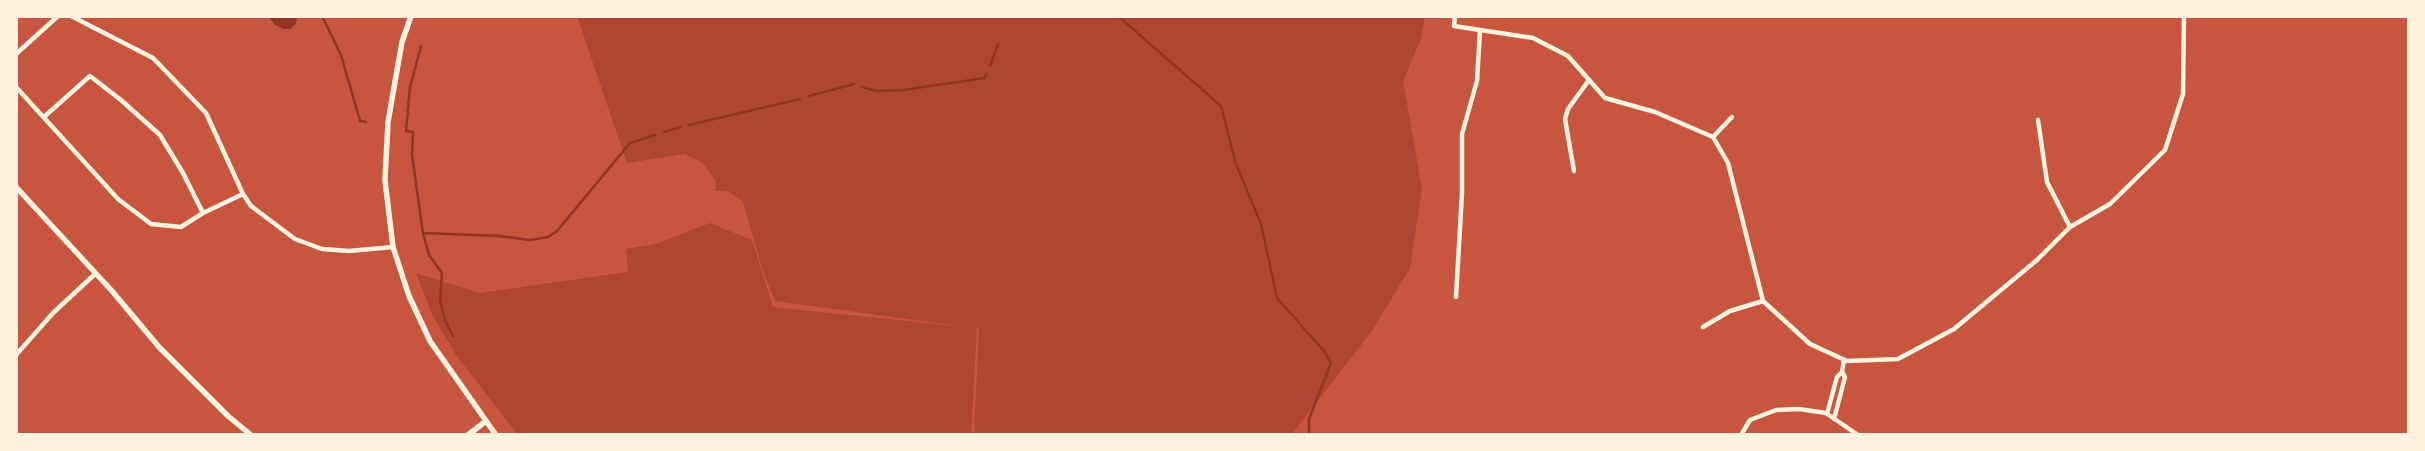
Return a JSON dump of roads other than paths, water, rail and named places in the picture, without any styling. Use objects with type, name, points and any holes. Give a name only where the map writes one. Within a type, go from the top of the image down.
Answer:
[{"type":"street","points":[[16,54],[58,16]]},
{"type":"street","points":[[70,16],[152,58],[206,113],[243,194],[251,206],[295,239],[322,249],[349,251],[393,247]]},
{"type":"street","points":[[411,16],[402,42],[388,122],[385,180],[393,247],[409,296],[430,341],[496,435]]},
{"type":"street","points":[[1455,16],[1454,26],[1533,38],[1568,56],[1605,98],[1655,112],[1713,136],[1728,163],[1763,301],[1810,344],[1844,360],[1898,358],[1954,329],[2043,254],[2070,227],[2110,204],[2165,150],[2183,94],[2184,16]]},
{"type":"street","points":[[1456,297],[1462,193],[1462,134],[1477,81],[1480,30]]},
{"type":"street","points":[[45,116],[90,76],[121,100],[160,135],[183,173],[203,213]]},
{"type":"street","points":[[1574,171],[1565,119],[1568,109],[1589,80]]},
{"type":"street","points":[[16,87],[45,116],[118,199],[151,224],[181,227],[203,213],[243,194]]},
{"type":"street","points":[[1713,136],[1732,117]]},
{"type":"street","points":[[2038,120],[2048,182],[2070,227]]},
{"type":"street","points":[[16,187],[158,347],[228,416],[251,435]]},
{"type":"street","points":[[16,355],[53,313],[95,274]]},
{"type":"street","points":[[1703,327],[1730,311],[1763,301]]},
{"type":"street","points":[[1827,414],[1837,377],[1842,372],[1844,360]]},
{"type":"street","points":[[1834,419],[1845,377],[1842,372]]},
{"type":"street","points":[[1741,435],[1750,420],[1776,410],[1800,409],[1827,414],[1858,435]]},
{"type":"street","points":[[468,435],[486,421]]},
{"type":"waterway","points":[[322,16],[341,55],[360,121],[366,122]]},
{"type":"waterway","points":[[1118,16],[1221,106],[1236,164],[1261,224],[1277,298],[1324,351],[1331,363],[1309,419],[1309,435]]},
{"type":"waterway","points":[[990,66],[998,44]]},
{"type":"waterway","points":[[421,46],[410,87],[406,131],[413,132],[412,155],[423,233],[500,236],[530,240],[548,237],[557,231],[630,143],[655,135]]},
{"type":"waterway","points":[[862,87],[876,91],[903,90],[985,78],[986,74]]},
{"type":"waterway","points":[[809,96],[854,84]]},
{"type":"waterway","points":[[689,125],[800,99]]},
{"type":"waterway","points":[[664,132],[680,127]]},
{"type":"waterway","points":[[423,233],[429,255],[442,273],[440,301],[445,320],[453,336]]}]
